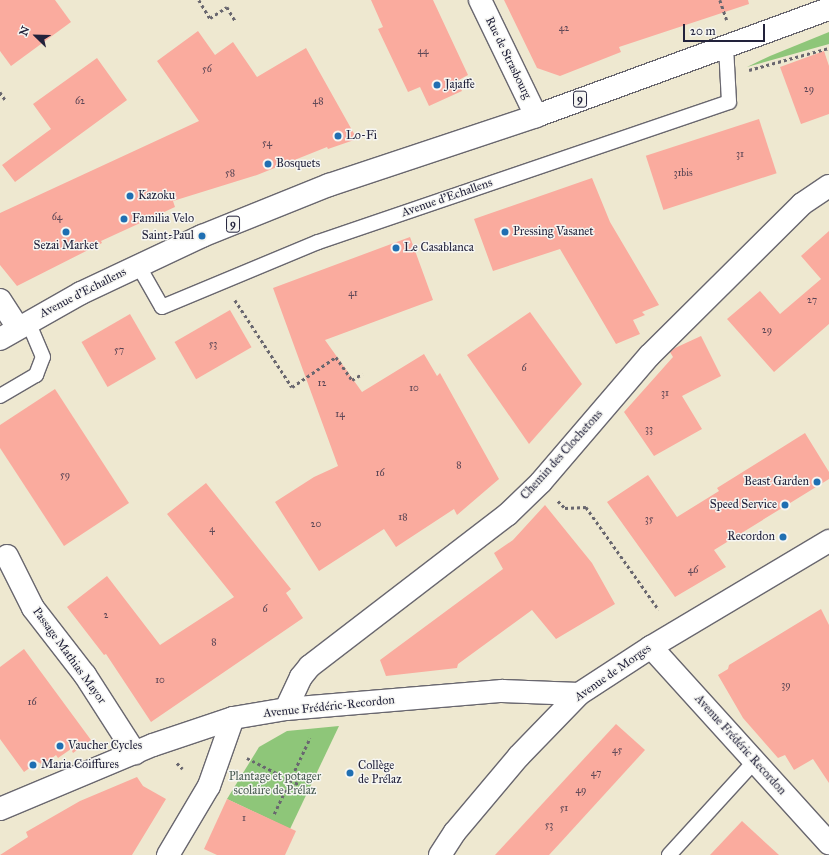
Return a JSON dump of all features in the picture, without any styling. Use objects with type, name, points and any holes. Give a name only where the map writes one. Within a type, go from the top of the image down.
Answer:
[{"type":"street","name":"Rue de Strasbourg","points":[[480,0],[536,116]]},
{"type":"street","name":"Avenue d'Echallens","points":[[0,339],[23,325],[138,265],[192,240],[329,185],[536,116],[829,9]]},
{"type":"street","name":"Chemin des Clochetons","points":[[286,709],[301,677],[310,666],[508,515],[541,482],[650,355],[802,204],[829,186]]},
{"type":"street","points":[[0,300],[23,325]]},
{"type":"street","name":"Avenue de Morges","points":[[440,855],[455,832],[519,756],[579,694],[651,647],[829,541]]},
{"type":"street","name":"Passage Mathias Mayor","points":[[7,556],[33,608],[85,675],[135,753]]},
{"type":"street","name":"Avenue Frédéric Recordon","points":[[651,647],[829,843]]},
{"type":"street","name":"Avenue Frédéric-Recordon","points":[[0,809],[135,753],[233,718],[286,709],[502,691],[579,694]]},
{"type":"street","points":[[168,855],[209,786],[233,718]]},
{"type":"lane","name":"Avenue d'Echallens","points":[[138,265],[162,307],[318,242],[729,102],[726,46]]},
{"type":"lane","name":"Avenue d'Echallens","points":[[0,396],[36,375],[43,357],[23,325]]},
{"type":"lane","points":[[670,855],[754,762]]},
{"type":"path","points":[[199,0],[210,18],[227,8],[236,22]]},
{"type":"path","points":[[720,0],[727,20]]},
{"type":"path","points":[[0,92],[6,101]]},
{"type":"path","points":[[235,301],[292,387],[336,357],[352,380],[362,374]]},
{"type":"path","points":[[554,496],[564,508],[586,507],[660,610]]},
{"type":"path","points":[[274,814],[310,738]]},
{"type":"path","points":[[247,758],[302,786]]},
{"type":"path","points":[[177,762],[183,769]]},
{"type":"green space","points":[[829,32],[829,44],[747,67],[770,56]]},
{"type":"green space","name":"Plantage et potager scolaire de Prélaz","points":[[339,726],[290,829],[227,799],[259,747],[287,731]]},
{"type":"building","points":[[0,0],[55,0],[71,22],[11,66],[0,51]]},
{"type":"building","points":[[371,0],[433,0],[468,75],[457,81],[462,91],[429,106],[420,87],[408,92],[378,29],[383,27]]},
{"type":"building","points":[[504,0],[748,0],[749,4],[619,47],[621,52],[560,76],[537,68]]},
{"type":"building","points":[[198,31],[215,55],[233,42],[257,77],[306,48],[357,139],[328,149],[327,147],[257,175],[173,201],[175,207],[101,241],[102,243],[17,286],[0,265],[0,213],[199,121],[157,61]]},
{"type":"building","points":[[824,51],[829,66],[829,114],[801,124],[780,67]]},
{"type":"building","points":[[97,58],[127,100],[15,182],[2,165],[51,129],[33,104]]},
{"type":"building","points":[[759,119],[777,173],[663,210],[646,156]]},
{"type":"building","points":[[592,178],[610,222],[659,305],[642,312],[645,315],[633,320],[640,334],[616,344],[560,249],[493,271],[474,219]]},
{"type":"building","points":[[829,231],[829,324],[774,372],[727,319],[760,291],[780,314],[821,279],[801,256]]},
{"type":"building","points":[[410,237],[433,300],[325,340],[362,392],[424,354],[437,376],[440,373],[499,479],[457,515],[454,509],[396,547],[384,529],[319,571],[275,502],[314,477],[338,466],[273,288]]},
{"type":"building","points":[[230,310],[251,347],[196,379],[175,342]]},
{"type":"building","points":[[530,312],[582,384],[529,444],[467,355]]},
{"type":"building","points":[[130,314],[156,359],[108,387],[82,342]]},
{"type":"building","points":[[701,336],[721,376],[682,396],[702,429],[654,456],[624,412],[673,357],[670,352],[675,348]]},
{"type":"building","points":[[55,389],[129,503],[64,546],[0,448],[0,425]]},
{"type":"building","points":[[805,433],[829,472],[829,479],[714,550],[726,567],[675,597],[607,502],[648,475],[677,517],[719,491],[717,488]]},
{"type":"building","points":[[206,483],[291,589],[286,593],[303,618],[151,722],[106,654],[104,655],[67,607],[107,576],[160,645],[234,597],[167,514]]},
{"type":"building","points":[[545,505],[592,563],[615,604],[556,639],[532,610],[458,664],[457,668],[386,676],[380,660],[503,569],[494,553],[513,540]]},
{"type":"building","points":[[821,609],[829,625],[829,783],[813,759],[794,770],[785,755],[778,758],[743,718],[718,675],[728,669],[729,665]]},
{"type":"building","points":[[24,649],[91,740],[73,753],[71,749],[58,758],[56,755],[43,765],[38,762],[24,772],[0,739],[0,667]]},
{"type":"building","points":[[616,724],[645,750],[549,855],[495,855]]},
{"type":"building","points":[[137,777],[143,786],[166,799],[132,855],[0,855],[28,837],[26,832],[80,801]]},
{"type":"building","points":[[227,799],[296,831],[285,855],[217,855],[204,849]]},
{"type":"building","points":[[742,821],[779,855],[710,855]]},
{"type":"place","name":"Jajaffe","points":[[437,85]]},
{"type":"place","name":"Lo-Fi","points":[[338,136]]},
{"type":"place","name":"Bosquets","points":[[268,164]]},
{"type":"place","name":"Kazoku","points":[[130,196]]},
{"type":"place","name":"Familia Velo","points":[[124,219]]},
{"type":"place","name":"Sezai Market","points":[[66,232]]},
{"type":"place","name":"Pressing Vasanet","points":[[505,232]]},
{"type":"place","name":"Saint-Paul","points":[[202,236]]},
{"type":"place","name":"Le Casablanca","points":[[396,248]]},
{"type":"place","name":"Beast Garden","points":[[817,482]]},
{"type":"place","name":"Speed Service","points":[[785,505]]},
{"type":"place","name":"Recordon","points":[[783,537]]},
{"type":"place","name":"Vaucher Cycles","points":[[60,746]]},
{"type":"place","name":"Maria Coiffures","points":[[33,765]]},
{"type":"place","name":"Collège de Prélaz","points":[[350,773]]}]
